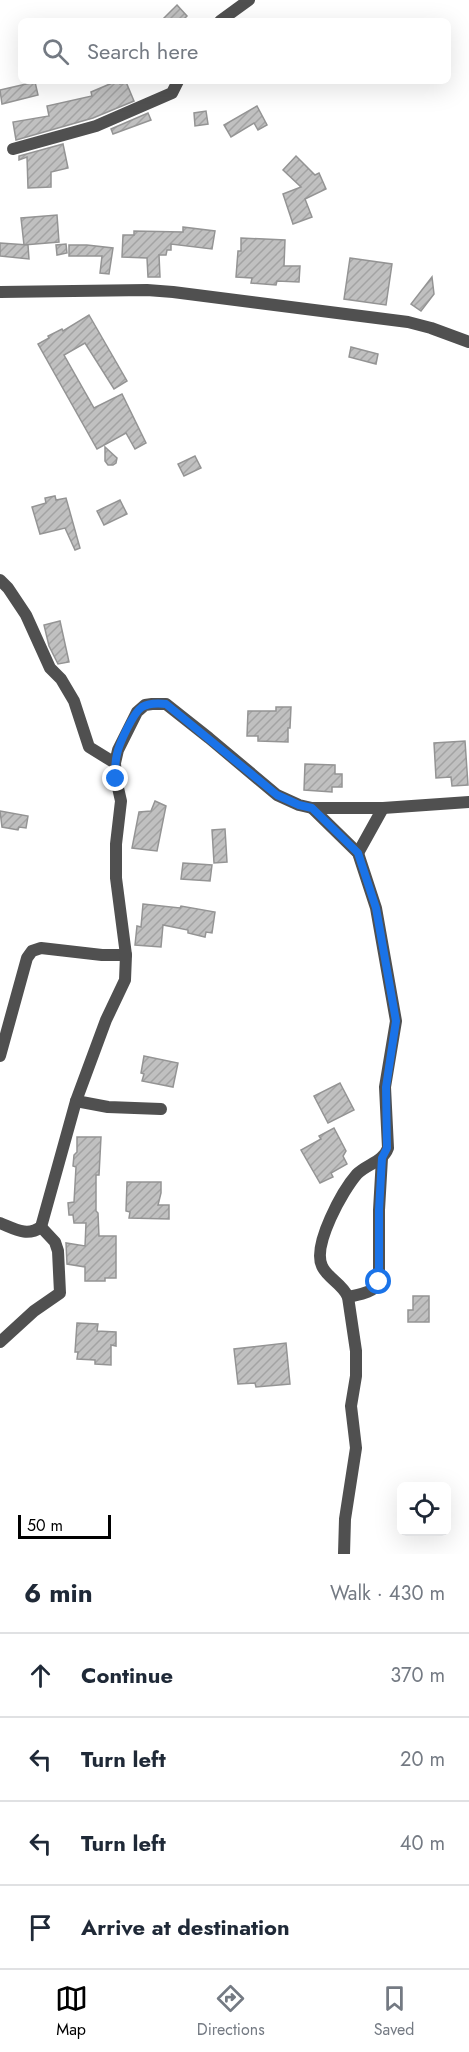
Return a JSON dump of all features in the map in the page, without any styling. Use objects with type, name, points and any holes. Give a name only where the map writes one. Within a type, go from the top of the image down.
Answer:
[{"type":"street","points":[[223,18],[249,0]]},
{"type":"street","points":[[13,149],[96,126],[172,93],[176,84]]},
{"type":"street","points":[[0,292],[147,290],[191,294],[408,322],[431,327],[469,342]]},
{"type":"street","points":[[0,580],[26,615],[50,668],[61,679],[74,701],[89,747],[115,763]]},
{"type":"street","points":[[0,1223],[24,1233],[33,1232],[41,1227],[76,1101],[106,1020],[125,980],[126,955],[116,878],[121,801],[115,763],[118,750],[137,712],[145,705],[166,704],[277,795],[299,805],[312,808],[383,808],[469,802]]},
{"type":"street","points":[[312,808],[358,853],[376,908],[396,1021],[386,1087],[387,1148],[382,1158],[379,1282],[376,1288],[366,1293],[348,1297]]},
{"type":"street","points":[[358,853],[383,808]]},
{"type":"street","points":[[0,1056],[27,958],[32,951],[41,948],[102,955],[126,955]]},
{"type":"street","points":[[76,1101],[108,1107],[161,1109]]},
{"type":"street","points":[[344,1554],[345,1519],[356,1448],[351,1406],[357,1376],[357,1351],[346,1290],[322,1267],[320,1251],[323,1236],[352,1180],[359,1172],[382,1158]]},
{"type":"street","points":[[0,1342],[34,1311],[60,1293],[58,1251],[55,1242],[41,1227]]},
{"type":"building","points":[[177,5],[187,16],[185,18],[164,18]]},
{"type":"building","points":[[35,84],[38,95],[2,104],[0,90]]},
{"type":"building","points":[[110,84],[127,84],[134,101],[93,118],[16,140],[13,122],[49,116],[47,106],[92,96],[91,92]]},
{"type":"building","points":[[257,106],[267,125],[258,130],[254,123],[231,137],[224,125]]},
{"type":"building","points":[[206,111],[208,124],[195,126],[194,113]]},
{"type":"building","points":[[148,113],[151,120],[113,134],[111,129]]},
{"type":"building","points":[[63,144],[68,168],[51,172],[51,187],[28,188],[27,157],[19,160],[19,156]]},
{"type":"building","points":[[296,156],[315,175],[319,173],[326,189],[305,199],[312,217],[293,224],[283,194],[301,187],[283,170]]},
{"type":"building","points":[[57,215],[59,242],[24,245],[21,218]]},
{"type":"building","points":[[183,227],[215,231],[212,249],[171,244],[171,250],[167,250],[166,255],[159,255],[160,277],[148,277],[147,258],[122,257],[123,235],[134,235],[134,231],[183,232]]},
{"type":"building","points":[[241,238],[285,240],[284,266],[300,266],[299,282],[277,281],[276,285],[251,283],[252,278],[236,277]]},
{"type":"building","points":[[0,243],[28,245],[29,259],[0,256]]},
{"type":"building","points":[[66,244],[67,253],[57,255],[56,245]]},
{"type":"building","points":[[69,245],[113,248],[109,274],[100,273],[102,256],[69,256]]},
{"type":"building","points":[[350,258],[392,264],[386,305],[344,299]]},
{"type":"building","points":[[432,277],[434,294],[421,311],[411,304]]},
{"type":"building","points":[[89,315],[127,381],[114,389],[85,343],[64,355],[94,408],[122,394],[146,443],[135,449],[126,433],[97,449],[38,344],[49,338],[48,336],[62,329],[63,331]]},
{"type":"building","points":[[351,347],[378,354],[376,364],[349,357]]},
{"type":"building","points":[[105,447],[117,458],[113,465],[108,465],[105,461]]},
{"type":"building","points":[[195,456],[201,468],[184,476],[178,464]]},
{"type":"building","points":[[55,496],[56,500],[66,498],[80,548],[75,550],[65,528],[40,534],[32,507],[46,503],[45,498]]},
{"type":"building","points":[[120,500],[127,514],[104,525],[97,511]]},
{"type":"building","points":[[60,621],[69,662],[58,664],[49,646],[44,625]]},
{"type":"building","points":[[276,707],[291,707],[288,742],[258,741],[258,736],[247,736],[248,711],[276,711]]},
{"type":"building","points":[[465,741],[468,785],[452,786],[451,777],[436,778],[434,743]]},
{"type":"building","points":[[305,764],[335,765],[335,774],[342,774],[342,787],[332,787],[332,792],[304,790]]},
{"type":"building","points":[[155,801],[166,806],[157,851],[132,848],[139,812],[151,811]]},
{"type":"building","points":[[0,811],[28,816],[26,828],[19,827],[18,830],[2,827]]},
{"type":"building","points":[[225,829],[227,862],[214,863],[212,830]]},
{"type":"building","points":[[183,863],[212,865],[210,881],[181,879]]},
{"type":"building","points":[[143,904],[180,908],[181,906],[215,912],[212,933],[206,932],[205,937],[188,933],[188,930],[163,925],[161,947],[135,945],[137,926],[141,927]]},
{"type":"building","points":[[144,1056],[178,1063],[173,1087],[142,1081]]},
{"type":"building","points":[[340,1083],[354,1110],[328,1123],[314,1096]]},
{"type":"building","points":[[334,1128],[346,1151],[343,1156],[347,1164],[331,1173],[333,1177],[320,1183],[301,1150],[321,1139],[319,1136]]},
{"type":"building","points":[[77,1137],[101,1137],[99,1175],[96,1175],[99,1236],[116,1236],[116,1278],[105,1278],[105,1281],[85,1281],[85,1267],[67,1264],[66,1243],[85,1246],[86,1223],[74,1223],[73,1215],[69,1215],[68,1203],[74,1202],[76,1167],[73,1166],[74,1155],[77,1152]]},
{"type":"building","points":[[127,1182],[161,1182],[158,1205],[169,1205],[169,1219],[129,1218],[130,1212],[126,1211]]},
{"type":"building","points":[[413,1296],[429,1296],[429,1322],[408,1322],[408,1310],[413,1310]]},
{"type":"building","points":[[77,1323],[98,1324],[97,1331],[116,1332],[116,1346],[111,1345],[111,1365],[95,1364],[95,1360],[77,1359],[78,1352],[75,1352]]},
{"type":"building","points":[[286,1343],[290,1384],[256,1387],[255,1383],[238,1384],[234,1349]]},
{"type":"route","points":[[116,779],[116,756],[137,712],[145,705],[166,704],[277,795],[312,808],[358,853],[376,908],[396,1021],[386,1087],[387,1148],[382,1158],[379,1282]]}]
